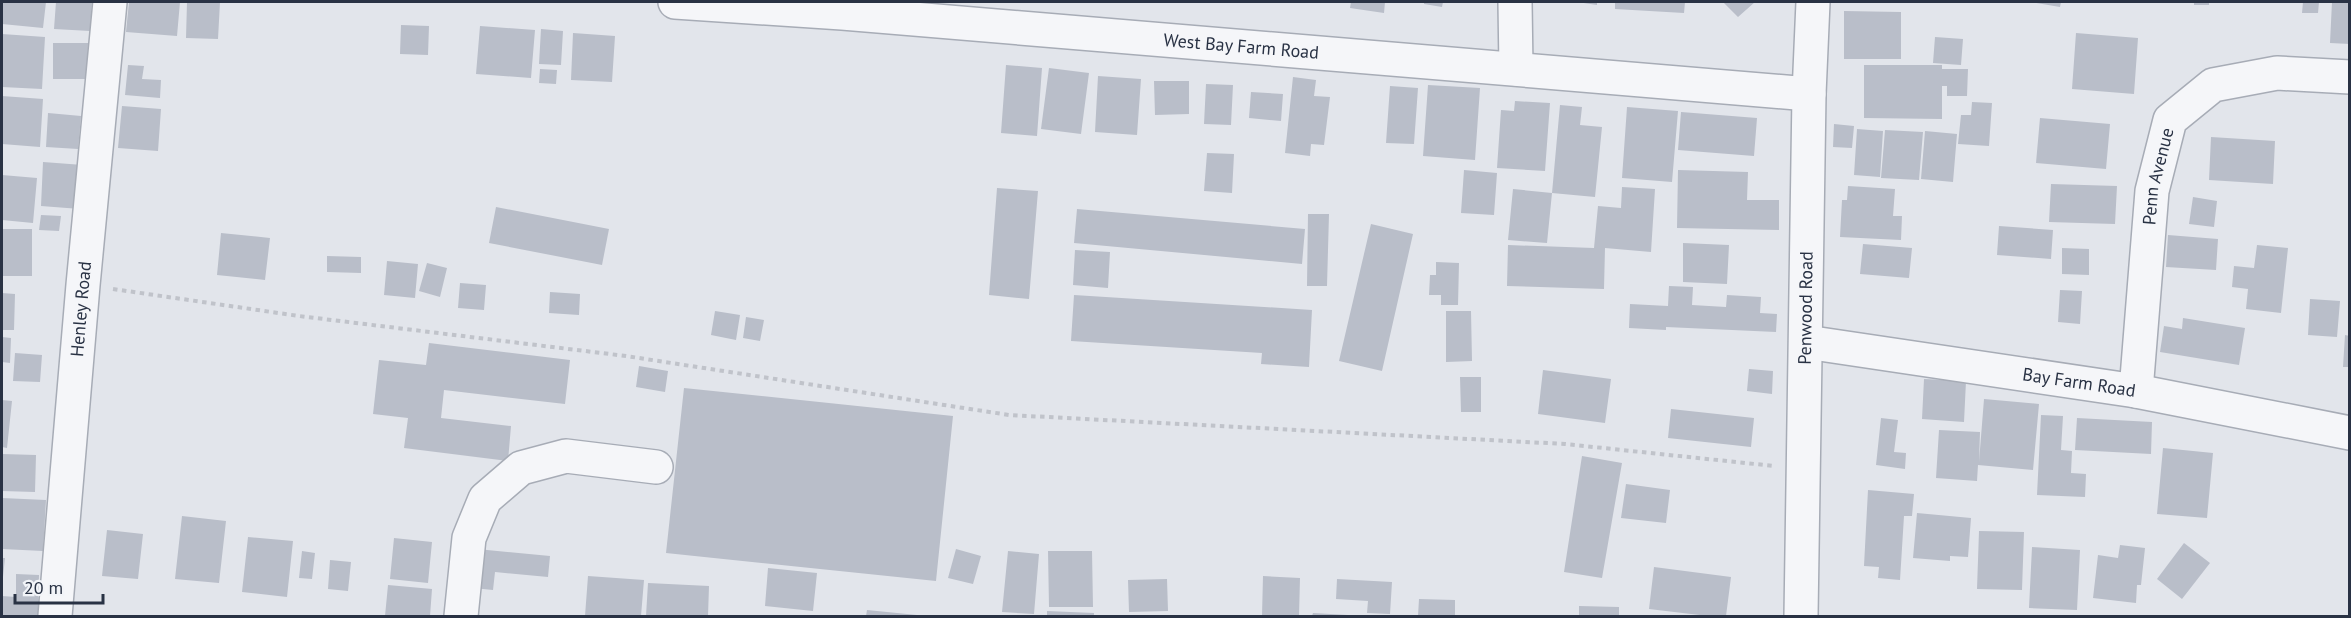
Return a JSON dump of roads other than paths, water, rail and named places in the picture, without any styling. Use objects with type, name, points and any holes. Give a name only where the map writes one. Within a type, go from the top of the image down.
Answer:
[{"type":"street","name":"Henley Road","points":[[55,616],[110,2]]},
{"type":"street","name":"West Bay Farm Road","points":[[675,2],[842,7],[1809,94]]},
{"type":"street","points":[[1515,2],[1516,69]]},
{"type":"street","name":"Penwood Road","points":[[1801,616],[1809,94],[1814,2]]},
{"type":"street","name":"Penn Avenue","points":[[2136,391],[2152,191],[2170,120],[2213,85],[2277,73],[2349,77]]},
{"type":"street","name":"Bay Farm Road","points":[[1806,342],[2136,391],[2349,433]]},
{"type":"street","points":[[461,616],[469,538],[485,499],[521,468],[566,456],[656,468]]}]
